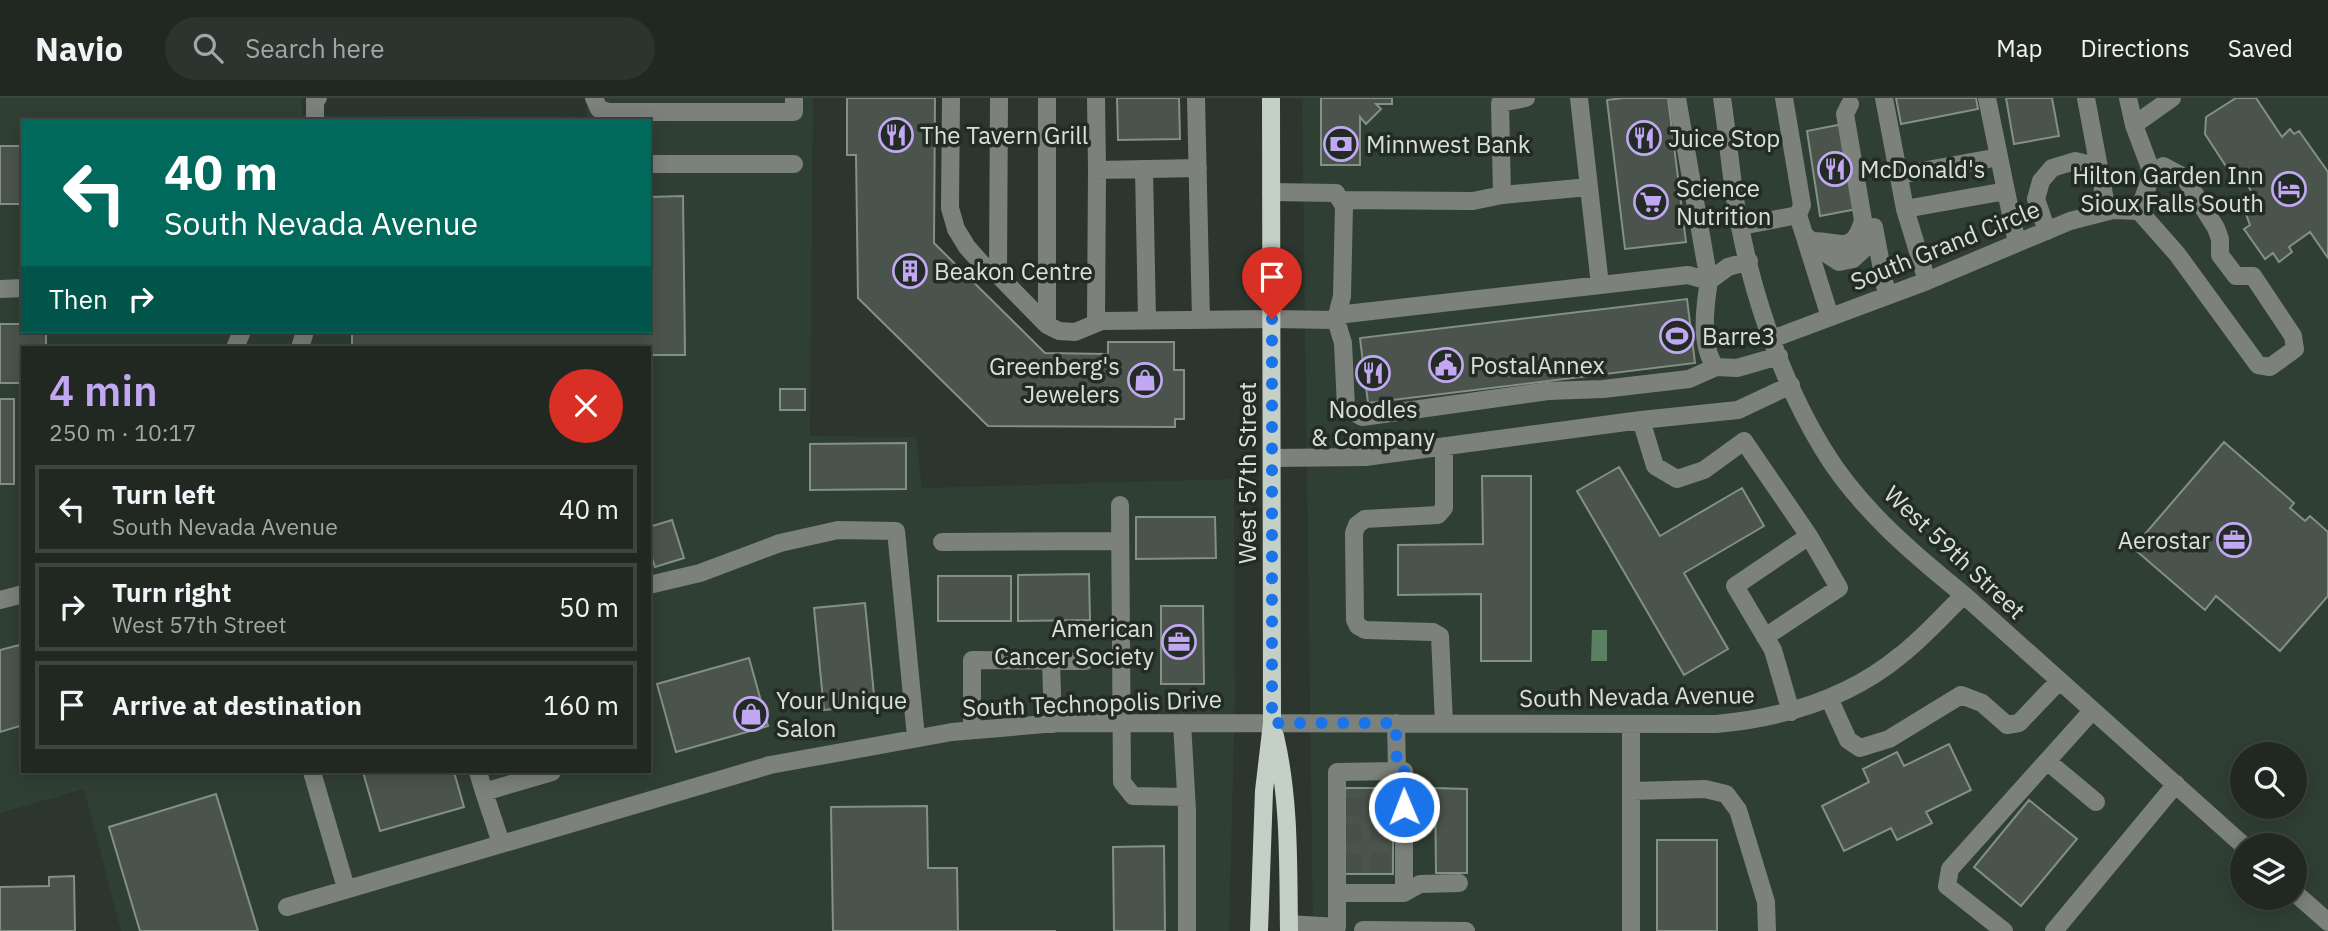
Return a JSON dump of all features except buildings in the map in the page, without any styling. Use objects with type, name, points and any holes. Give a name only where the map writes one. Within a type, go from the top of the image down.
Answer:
[{"type":"main road","name":"West 57th Street","points":[[1259,931],[1264,791],[1272,723],[1271,98]]},
{"type":"main road","name":"West 57th Street","points":[[1272,723],[1282,768],[1287,829],[1289,928]]},
{"type":"street","points":[[315,119],[317,98]]},
{"type":"street","points":[[594,98],[599,109],[609,112],[672,105],[794,102],[807,98]]},
{"type":"street","points":[[951,98],[950,208],[957,229],[967,247],[983,265],[998,275],[1047,325],[1059,331],[1075,332],[1102,321],[1337,318],[1688,275],[1709,281]]},
{"type":"street","points":[[998,275],[999,98]]},
{"type":"street","points":[[1047,98],[1047,325]]},
{"type":"street","points":[[1096,323],[1097,98]]},
{"type":"street","points":[[1196,98],[1201,320]]},
{"type":"street","points":[[1502,195],[1500,103],[1526,98]]},
{"type":"street","points":[[1579,98],[1600,285]]},
{"type":"street","points":[[1677,98],[1709,281],[1704,316],[1710,359],[1716,367]]},
{"type":"street","name":"West 59th Street","points":[[1722,98],[1736,201],[1749,261],[1772,339],[1791,385],[1824,450],[1860,498],[1917,557],[1964,594],[2230,833]]},
{"type":"street","points":[[1784,98],[1802,205],[1798,215],[1809,238],[1830,317]]},
{"type":"street","points":[[1884,98],[1905,209],[1927,281]]},
{"type":"street","points":[[1987,98],[2017,243]]},
{"type":"street","points":[[2086,98],[2107,211]]},
{"type":"street","points":[[2128,98],[2134,125],[2152,173]]},
{"type":"street","points":[[2134,125],[2172,98]]},
{"type":"street","points":[[1809,238],[1819,250],[1839,262],[1853,259],[1867,246],[1867,232],[1845,114],[1849,101]]},
{"type":"street","points":[[1849,101],[1887,296]]},
{"type":"street","points":[[1899,175],[1999,157]]},
{"type":"street","points":[[2047,231],[2036,200],[2041,181],[2053,169],[2075,161],[2099,167]]},
{"type":"street","points":[[651,164],[794,164]]},
{"type":"street","points":[[2163,166],[2184,177],[2217,228],[2220,255],[2236,276],[2253,276],[2293,336],[2295,349],[2270,367],[2258,365],[2177,254],[2139,211],[2152,173],[2163,166]]},
{"type":"street","points":[[1097,170],[1198,168]]},
{"type":"street","points":[[1144,169],[1147,320]]},
{"type":"street","points":[[1340,200],[1473,201],[1502,195],[1589,187]]},
{"type":"street","points":[[1905,209],[2006,191]]},
{"type":"street","points":[[1271,192],[1336,193],[1344,206],[1342,296],[1337,318],[1343,343],[1346,408],[1362,417],[1549,391],[1603,389],[1689,379],[1716,367],[1737,368],[1779,356]]},
{"type":"street","name":"South Grand Circle","points":[[1772,339],[1927,281],[2093,214],[2139,211]]},
{"type":"street","points":[[1741,226],[1798,215]]},
{"type":"street","points":[[1819,281],[1880,257]]},
{"type":"street","points":[[1709,281],[1728,267],[1749,261]]},
{"type":"street","points":[[0,289],[21,288]]},
{"type":"street","points":[[1272,458],[1365,457],[1641,420],[1738,410],[1791,385]]},
{"type":"street","points":[[1641,420],[1655,466],[1677,479],[1704,470],[1744,441],[1809,536],[1839,588],[1765,637]]},
{"type":"street","points":[[1444,446],[1444,508],[1429,517],[1366,519],[1357,525],[1354,546],[1354,620],[1358,625],[1365,630],[1433,632],[1440,636],[1444,723]]},
{"type":"street","points":[[1121,505],[1122,782],[1133,796],[1186,797]]},
{"type":"street","points":[[651,584],[700,573],[780,543],[838,530],[896,531],[916,737]]},
{"type":"street","points":[[1791,712],[1773,650],[1735,586],[1809,536]]},
{"type":"street","points":[[942,542],[1121,541]]},
{"type":"street","name":"South Nevada Avenue","points":[[1272,723],[1716,724],[1748,721],[1791,712],[1829,698],[1875,674],[1901,656],[1964,594]]},
{"type":"street","points":[[0,600],[21,595]]},
{"type":"street","points":[[972,730],[972,660],[1085,661]]},
{"type":"street","points":[[1051,661],[1053,724]]},
{"type":"street","points":[[1829,698],[1848,740],[1860,748],[1889,739],[1961,695],[1982,703],[2007,725],[2020,723],[2059,681]]},
{"type":"street","points":[[2004,931],[1947,886],[1950,869],[2092,711]]},
{"type":"street","points":[[1182,723],[1186,797],[1187,931]]},
{"type":"street","name":"South Technopolis Drive","points":[[286,907],[770,765],[916,737],[1053,724],[1272,723]]},
{"type":"street","points":[[1396,723],[1397,771]]},
{"type":"street","points":[[1631,724],[1631,931]]},
{"type":"street","points":[[2047,761],[2096,802]]},
{"type":"street","points":[[1337,927],[1340,863],[1337,772],[1404,771],[1398,834],[1404,893]]},
{"type":"street","points":[[312,773],[346,888]]},
{"type":"street","points":[[478,773],[501,844]]},
{"type":"street","points":[[484,792],[549,773]]},
{"type":"street","points":[[2054,931],[2176,785]]},
{"type":"street","points":[[1631,791],[1705,789],[1726,794],[1738,810],[1766,902],[1767,931]]},
{"type":"street","points":[[1338,893],[1404,893],[1420,884],[1459,883]]},
{"type":"street","points":[[2307,903],[2328,922]]},
{"type":"street","points":[[1289,928],[1466,931]]},
{"type":"shaded area","points":[[0,98],[302,98],[302,115],[587,117],[587,98],[813,98],[810,436],[916,437],[922,488],[1234,479],[1235,699],[1229,931],[121,931],[84,789],[0,813]]},
{"type":"shaded area","points":[[1302,98],[2328,98],[2328,931],[1313,931]]},
{"type":"shaded area","points":[[1592,630],[1607,630],[1607,661],[1591,661]]},
{"type":"tunnel","points":[[1343,807],[1393,807]]},
{"type":"tunnel","points":[[1343,834],[1393,833]]},
{"type":"tunnel","points":[[1344,863],[1393,862]]},
{"type":"place","name":"The Tavern Grill","points":[[896,135]]},
{"type":"place","name":"Juice Stop","points":[[1644,138]]},
{"type":"place","name":"Minnwest Bank","points":[[1341,144]]},
{"type":"place","name":"McDonald's","points":[[1835,169]]},
{"type":"place","name":"Hilton Garden Inn Sioux Falls South","points":[[2289,189]]},
{"type":"place","name":"Science Nutrition","points":[[1651,202]]},
{"type":"place","name":"Beakon Centre","points":[[910,271]]},
{"type":"place","name":"Barre3","points":[[1677,336]]},
{"type":"place","name":"PostalAnnex","points":[[1446,365]]},
{"type":"place","name":"Noodles & Company","points":[[1373,373]]},
{"type":"place","name":"Greenberg's Jewelers","points":[[1145,380]]},
{"type":"place","name":"Aerostar","points":[[2234,540]]},
{"type":"place","name":"American Cancer Society","points":[[1179,642]]},
{"type":"place","name":"Your Unique Salon","points":[[751,714]]},
{"type":"route","points":[[1272,319],[1272,723],[1396,723],[1397,771],[1404,771],[1404,807]]}]
